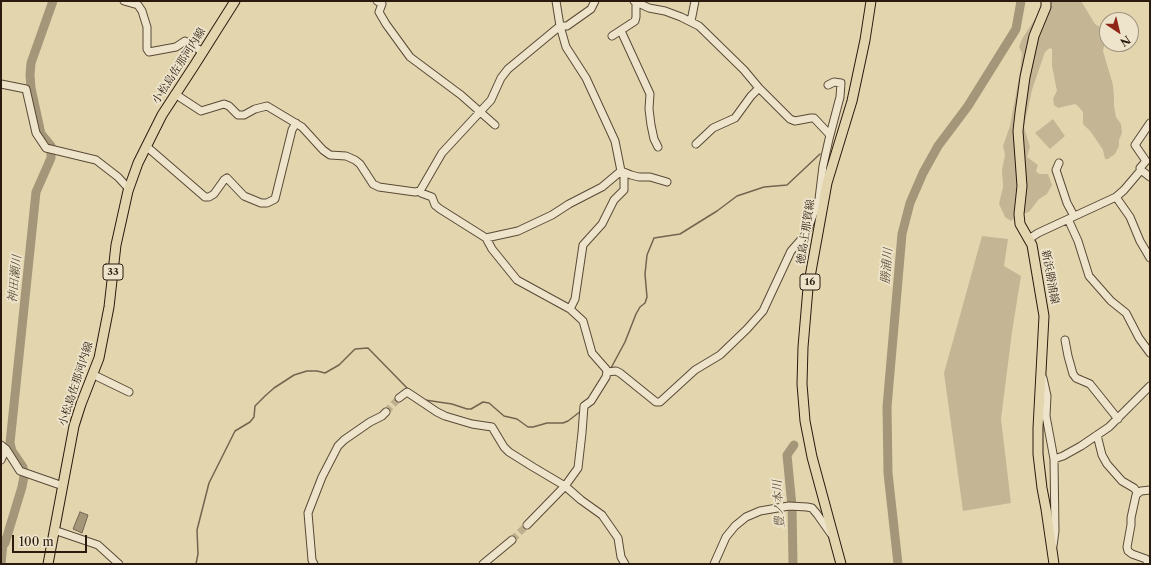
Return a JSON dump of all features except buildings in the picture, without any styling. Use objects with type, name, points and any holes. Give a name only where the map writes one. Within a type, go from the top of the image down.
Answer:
[{"type":"main road","name":"小松島佐那河内線","points":[[48,564],[74,426],[81,404],[94,375],[106,326],[116,246],[129,189],[138,163],[162,115],[235,1]]},
{"type":"main road","name":"徳島上那賀線","points":[[841,564],[812,457],[805,421],[802,384],[803,347],[808,288],[822,199],[852,101],[865,40],[871,1]]},
{"type":"main road","name":"新浜勝浦線","points":[[1046,1],[1046,7],[1034,36],[1025,77],[1019,122],[1018,140],[1022,186],[1019,214],[1020,224],[1029,239],[1034,252],[1044,316],[1038,454],[1054,564]]},
{"type":"street","points":[[124,1],[138,5],[142,11],[147,27],[147,49],[149,52],[176,47],[185,42],[203,52]]},
{"type":"street","points":[[377,1],[382,4],[379,12],[386,24],[410,57],[461,95],[495,125]]},
{"type":"street","points":[[556,1],[560,26],[566,47],[586,78],[615,141],[623,172],[624,190],[614,200],[602,224],[583,245],[575,299],[570,309]]},
{"type":"street","points":[[420,191],[442,154],[491,100],[501,78],[508,69],[560,26],[567,26],[591,9],[595,1]]},
{"type":"street","points":[[691,21],[695,1]]},
{"type":"street","points":[[612,36],[635,21],[635,2],[691,21],[708,34],[790,119],[795,121],[814,118],[830,136]]},
{"type":"street","points":[[621,31],[650,94],[649,109],[651,126],[654,139],[658,147]]},
{"type":"street","points":[[175,94],[201,111],[224,104],[229,106],[238,115],[244,115],[255,109],[267,106],[296,123],[330,155],[346,156],[355,160],[360,164],[373,184],[379,188],[415,192],[420,191],[421,193],[432,197],[435,205],[440,209],[486,238],[492,249],[517,280],[570,309],[583,321],[592,353],[609,372],[620,373],[656,402],[660,402],[695,370],[720,355],[747,330],[763,312],[791,251],[806,234],[822,199],[823,166],[840,97],[841,83],[834,82],[828,85]]},
{"type":"street","points":[[1,84],[26,89],[36,133],[46,148],[96,160],[118,177],[129,189]]},
{"type":"street","points":[[696,144],[713,128],[735,118],[751,96],[759,88]]},
{"type":"street","points":[[146,146],[204,197],[209,197],[214,194],[224,180],[228,178],[244,196],[261,203],[267,203],[275,198],[292,130],[296,123]]},
{"type":"street","points":[[1029,239],[1071,217],[1116,197],[1124,190],[1141,170],[1140,168],[1146,161],[1135,145],[1150,123]]},
{"type":"street","points":[[1059,163],[1056,170],[1089,276],[1111,301],[1126,313],[1138,338],[1150,353]]},
{"type":"street","points":[[1141,170],[1150,177]]},
{"type":"street","points":[[486,238],[518,230],[552,215],[569,204],[602,187],[623,172],[639,177],[650,177],[667,182]]},
{"type":"street","points":[[1116,197],[1130,217],[1140,241],[1150,258]]},
{"type":"street","points":[[1065,340],[1073,374],[1076,378],[1090,384],[1118,419]]},
{"type":"street","points":[[527,525],[565,486],[578,468],[585,409],[584,406],[591,401],[609,372]]},
{"type":"street","points":[[1042,374],[1047,396],[1046,416],[1054,459],[1056,531],[1052,550]]},
{"type":"street","points":[[94,375],[129,392]]},
{"type":"street","points":[[1054,459],[1062,456],[1097,435],[1118,419],[1150,386]]},
{"type":"street","points":[[399,398],[407,392],[441,414],[472,424],[492,427],[504,447],[509,452],[565,486],[580,500],[605,518],[618,538],[621,557],[625,564]]},
{"type":"street","points":[[314,564],[311,553],[308,513],[322,477],[338,446],[344,440],[386,412]]},
{"type":"street","points":[[1097,435],[1102,454],[1107,464],[1122,482],[1134,488],[1138,493]]},
{"type":"street","points":[[3,447],[24,472],[63,486]]},
{"type":"street","points":[[1,460],[3,447]]},
{"type":"street","points":[[1148,564],[1146,559],[1132,554],[1128,551],[1127,547],[1131,525],[1130,518],[1136,495],[1141,491],[1150,490]]},
{"type":"street","points":[[714,564],[726,537],[735,526],[746,517],[760,511],[789,506],[812,508],[833,537]]},
{"type":"street","points":[[54,530],[98,545],[119,564]]},
{"type":"street","points":[[482,564],[512,540]]},
{"type":"shaded area","points":[[1052,1],[1081,1],[1095,24],[1099,26],[1099,52],[1103,52],[1113,85],[1116,117],[1121,124],[1122,133],[1119,140],[1119,146],[1115,154],[1108,159],[1105,159],[1103,150],[1091,132],[1083,124],[1083,112],[1078,106],[1075,104],[1058,108],[1054,105],[1053,98],[1057,91],[1052,66],[1052,49],[1050,48],[1045,52],[1032,90],[1024,127],[1030,147],[1027,157],[1038,165],[1036,171],[1039,174],[1048,174],[1052,185],[1047,194],[1039,199],[1029,212],[1023,214],[1017,202],[1014,208],[1015,218],[1011,221],[1005,217],[999,204],[1003,187],[1002,170],[1005,155],[1003,146],[1010,126],[1020,72],[1022,53],[1019,47],[1040,7],[1047,12],[1052,5]]},
{"type":"shaded area","points":[[1053,119],[1065,136],[1050,149],[1035,133]]},
{"type":"shaded area","points":[[982,236],[1008,239],[1004,266],[1021,276],[1001,419],[1011,503],[963,511],[944,373]]},
{"type":"shaded area","points":[[80,512],[88,515],[82,533],[73,529]]},
{"type":"waterway","name":"神田瀬川","points":[[1,548],[5,543],[24,476],[23,467],[12,451],[10,443],[36,192],[51,158],[51,146],[41,134],[31,88],[30,75],[31,63],[53,1]]},
{"type":"waterway","name":"勝浦川","points":[[898,564],[888,473],[887,407],[902,234],[910,203],[923,173],[938,146],[968,106],[1016,29],[1021,1]]},
{"type":"waterway","points":[[611,368],[625,342],[636,314],[640,307],[645,303],[647,297],[645,274],[647,255],[654,238],[680,234],[717,211],[737,196],[764,187],[787,185],[820,154]]},
{"type":"waterway","points":[[196,564],[198,554],[197,530],[209,483],[235,431],[250,422],[254,417],[255,406],[274,388],[294,375],[307,371],[325,373],[339,365],[355,349],[368,348],[409,390]]},
{"type":"waterway","points":[[425,400],[452,404],[467,409],[471,409],[483,402],[489,403],[504,416],[517,419],[528,427],[547,423],[563,423],[581,411]]},
{"type":"waterway","name":"豊ノ本川","points":[[793,564],[792,506],[787,455],[794,445]]},
{"type":"waterway","name":"神田瀬川","points":[[3,564],[5,543]]},
{"type":"tunnel","points":[[386,412],[399,398]]},
{"type":"tunnel","points":[[512,540],[527,525]]}]
